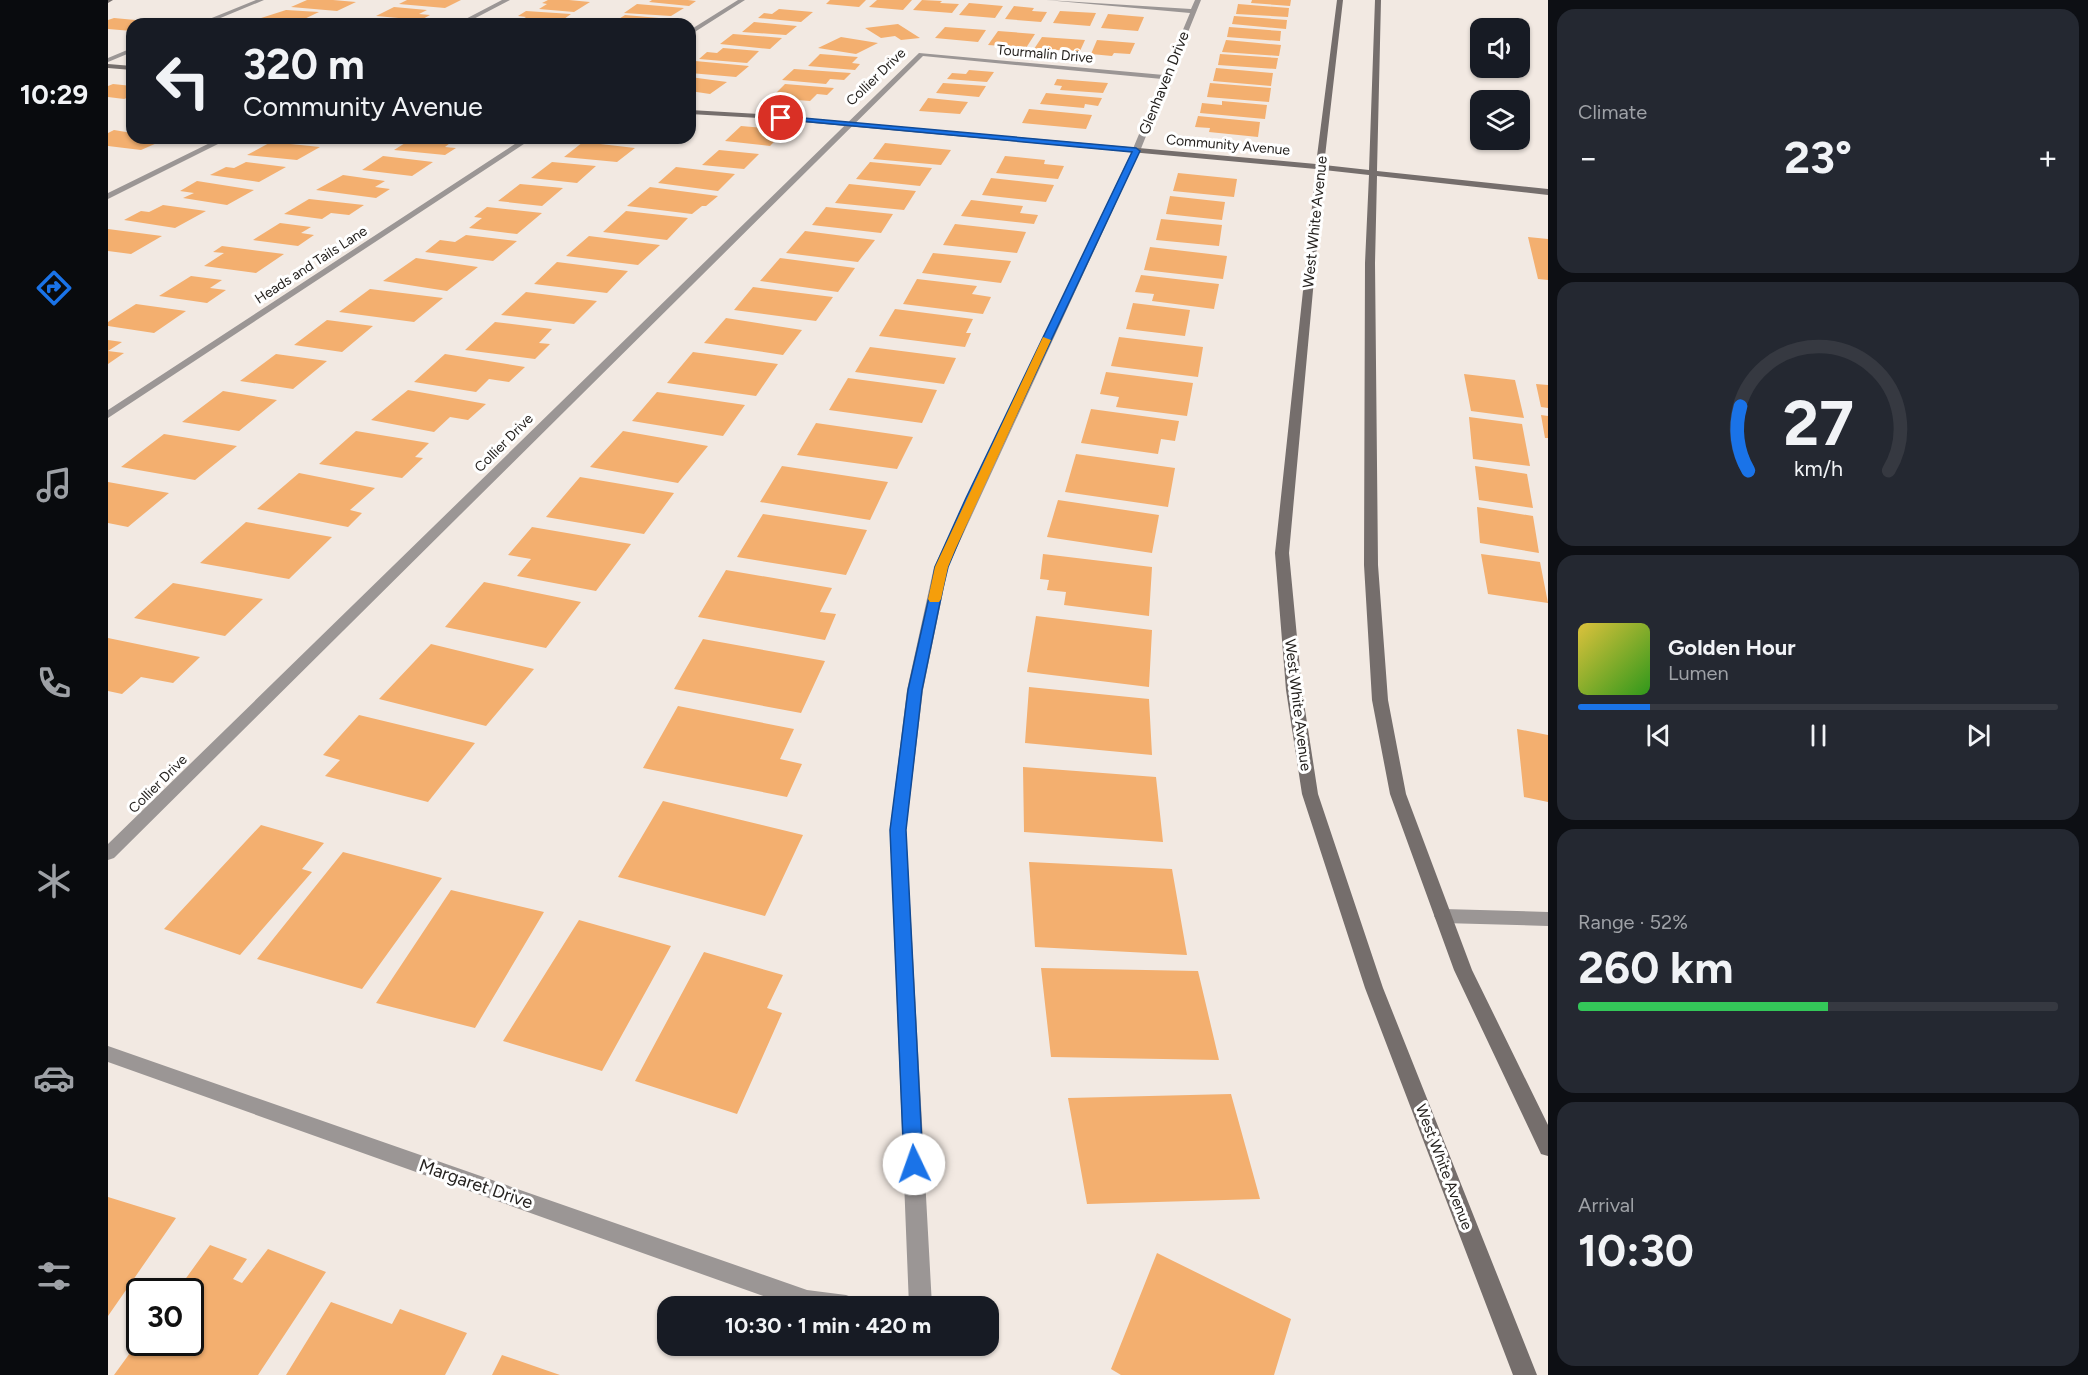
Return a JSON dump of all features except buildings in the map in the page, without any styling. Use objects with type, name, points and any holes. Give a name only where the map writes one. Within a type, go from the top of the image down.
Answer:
[{"type":"main road","name":"West White Avenue","points":[[1340,0],[1320,167],[1282,553],[1294,690],[1310,794],[1374,988],[1525,1375]]},
{"type":"main road","points":[[1378,0],[1372,173],[1371,565],[1380,700],[1398,794],[1463,970],[1548,1147]]},
{"type":"main road","points":[[108,66],[126,68]]},
{"type":"main road","name":"Community Avenue","points":[[696,112],[1320,167],[1548,192]]},
{"type":"street","points":[[215,18],[261,0]]},
{"type":"street","points":[[471,18],[507,0]]},
{"type":"street","points":[[696,29],[742,0]]},
{"type":"street","points":[[1049,0],[1195,6]]},
{"type":"street","name":"Glenhaven Drive","points":[[920,1296],[898,830],[915,690],[941,567],[1136,151],[1195,6]]},
{"type":"street","points":[[108,60],[126,52]]},
{"type":"street","name":"Tourmalin Drive","points":[[921,54],[1166,77]]},
{"type":"street","name":"Collier Drive","points":[[108,854],[921,54]]},
{"type":"street","points":[[108,196],[214,144]]},
{"type":"street","name":"Heads and Tails Lane","points":[[108,415],[520,144]]},
{"type":"street","points":[[1443,916],[1548,919]]},
{"type":"street","name":"Margaret Drive","points":[[108,1054],[793,1296]]},
{"type":"slow traffic","points":[[935,599],[941,567],[1047,340]]},
{"type":"route","points":[[781,118],[1136,151],[941,567],[915,690],[898,830],[914,1164]]}]
